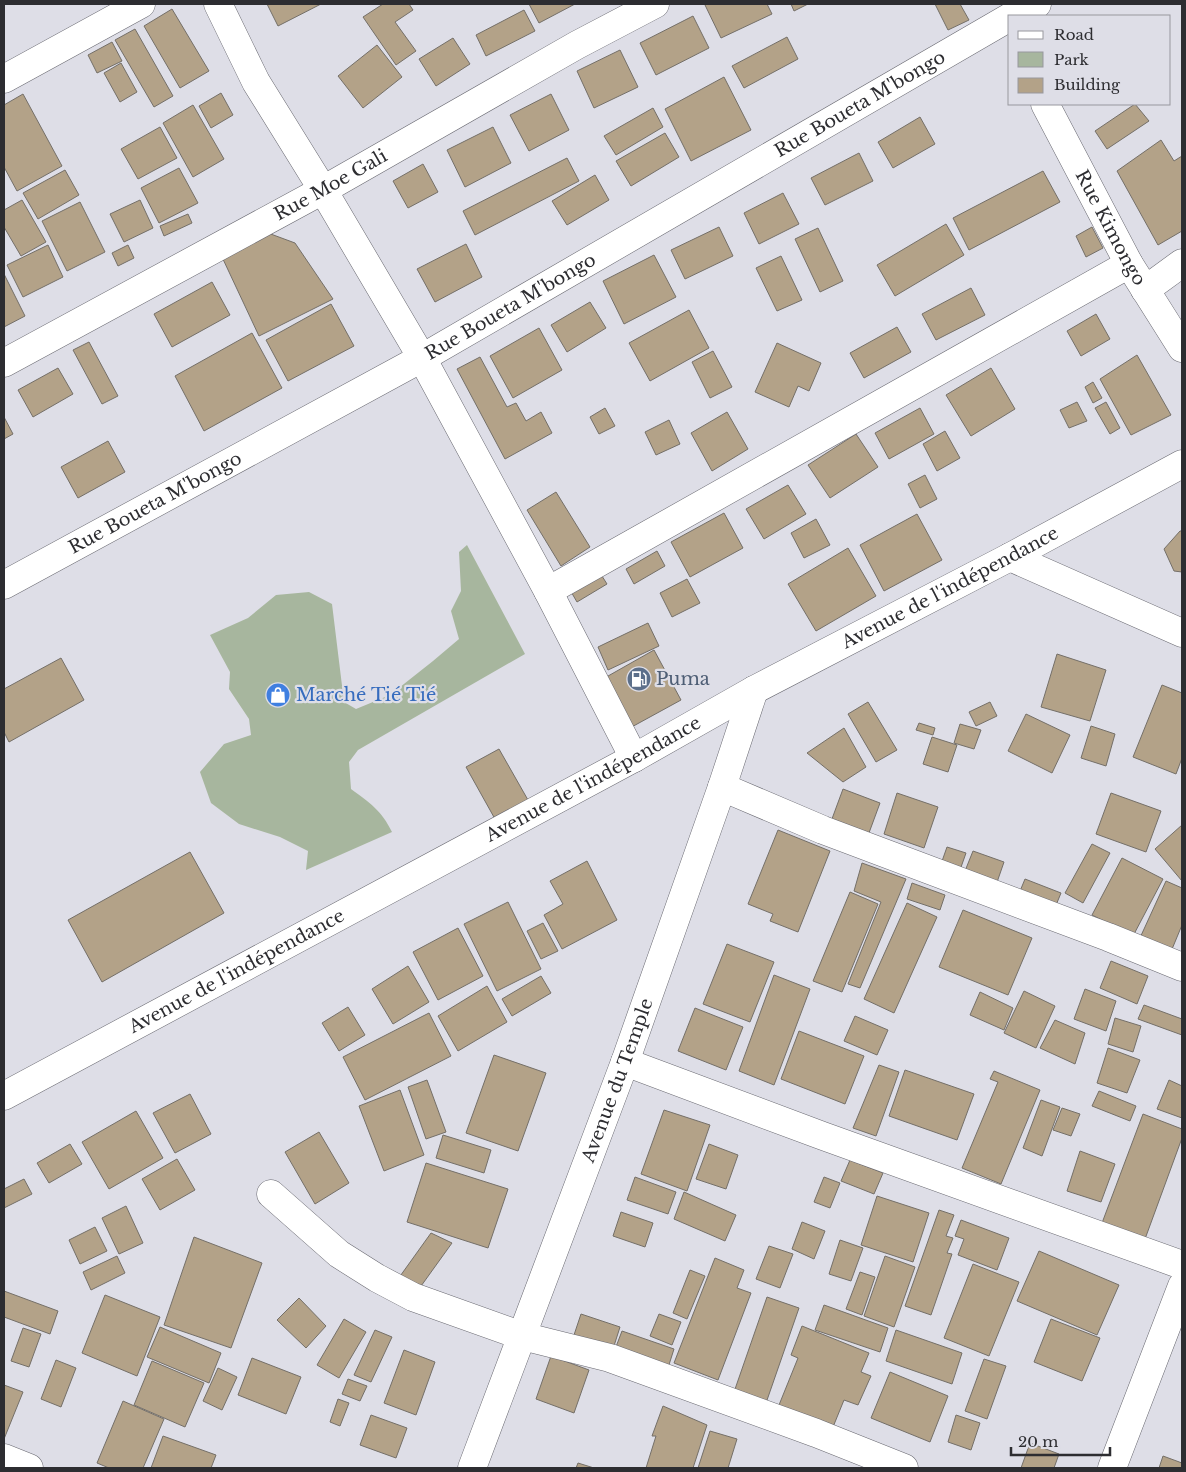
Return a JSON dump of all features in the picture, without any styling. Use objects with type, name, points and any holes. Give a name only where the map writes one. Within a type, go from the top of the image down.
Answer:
[{"type":"street","points":[[4,79],[141,4]]},
{"type":"street","points":[[218,4],[256,82],[323,190],[422,358],[548,591],[634,758]]},
{"type":"street","name":"Rue Moe Gali","points":[[4,363],[323,190],[577,45],[655,4]]},
{"type":"street","name":"Rue Boueta M'bongo","points":[[1013,15],[1036,4]]},
{"type":"street","name":"Rue Boueta M'bongo","points":[[4,585],[422,358],[1005,19]]},
{"type":"street","name":"Rue Kimongo","points":[[1046,105],[1130,264],[1182,348]]},
{"type":"street","points":[[1145,290],[1182,263]]},
{"type":"street","points":[[548,591],[1130,264]]},
{"type":"street","name":"Avenue de l'indépendance","points":[[4,1096],[634,758],[754,690],[1010,557],[1182,464]]},
{"type":"street","points":[[1010,557],[1182,632]]},
{"type":"street","name":"Avenue du Temple","points":[[472,1468],[625,1062],[722,787],[754,690]]},
{"type":"street","points":[[722,787],[823,830],[1182,967]]},
{"type":"street","points":[[625,1062],[823,1136],[1182,1265]]},
{"type":"street","points":[[271,1194],[340,1254],[377,1278],[413,1297],[522,1336],[610,1358],[904,1468]]},
{"type":"street","points":[[1112,1468],[1182,1286]]},
{"type":"street","points":[[4,1458],[29,1468]]},
{"type":"green space","points":[[467,545],[525,654],[358,750],[349,762],[351,789],[379,813],[392,832],[306,870],[308,851],[280,837],[239,824],[211,803],[200,772],[224,744],[251,735],[249,719],[229,689],[230,672],[210,635],[248,618],[276,595],[309,592],[332,604],[344,702],[356,709],[390,695],[459,639],[451,611],[461,591],[459,552]]},
{"type":"building","points":[[267,4],[321,4],[278,26]]},
{"type":"building","points":[[383,4],[409,4],[413,10],[395,22],[416,51],[396,65],[363,17]]},
{"type":"building","points":[[529,4],[575,4],[539,23]]},
{"type":"building","points":[[767,4],[772,14],[721,38],[705,5]]},
{"type":"building","points":[[791,4],[808,4],[794,11]]},
{"type":"building","points":[[935,4],[960,4],[969,20],[948,30]]},
{"type":"building","points":[[172,9],[209,71],[180,88],[144,26]]},
{"type":"building","points":[[524,10],[535,31],[486,56],[476,35]]},
{"type":"building","points":[[693,16],[709,48],[656,75],[640,43]]},
{"type":"building","points":[[135,29],[173,96],[154,107],[115,40]]},
{"type":"building","points":[[787,37],[798,59],[744,88],[732,66]]},
{"type":"building","points":[[453,38],[470,64],[436,86],[419,59]]},
{"type":"building","points":[[112,42],[122,61],[97,73],[88,55]]},
{"type":"building","points":[[377,45],[402,77],[363,108],[338,76]]},
{"type":"building","points":[[620,50],[638,87],[594,108],[577,71]]},
{"type":"building","points":[[121,63],[137,92],[120,102],[104,73]]},
{"type":"building","points":[[724,77],[751,130],[691,161],[665,109]]},
{"type":"building","points":[[221,93],[233,115],[211,128],[199,106]]},
{"type":"building","points":[[23,94],[62,166],[17,191],[4,167],[4,105]]},
{"type":"building","points":[[551,94],[569,130],[529,151],[510,115]]},
{"type":"building","points":[[193,105],[224,159],[193,177],[163,123]]},
{"type":"building","points":[[1134,105],[1136,105],[1149,121],[1107,149],[1095,131]]},
{"type":"building","points":[[653,108],[663,127],[616,155],[604,136]]},
{"type":"building","points":[[920,117],[935,144],[893,168],[878,142]]},
{"type":"building","points":[[160,127],[177,158],[138,179],[121,149]]},
{"type":"building","points":[[493,127],[511,163],[465,187],[447,150]]},
{"type":"building","points":[[665,133],[679,157],[631,186],[616,161]]},
{"type":"building","points":[[1161,140],[1174,161],[1182,156],[1182,231],[1158,245],[1117,171]]},
{"type":"building","points":[[859,153],[873,181],[825,205],[811,178]]},
{"type":"building","points":[[567,158],[579,181],[475,235],[463,211]]},
{"type":"building","points":[[423,164],[438,192],[408,208],[393,181]]},
{"type":"building","points":[[179,168],[198,203],[159,223],[141,188]]},
{"type":"building","points":[[65,170],[79,195],[38,219],[23,193]]},
{"type":"building","points":[[1043,171],[1060,202],[969,250],[953,218]]},
{"type":"building","points":[[595,175],[609,200],[567,225],[552,201]]},
{"type":"building","points":[[783,193],[799,224],[759,244],[744,213]]},
{"type":"building","points":[[22,200],[46,242],[21,256],[4,227],[4,210]]},
{"type":"building","points":[[140,200],[153,228],[124,242],[110,214]]},
{"type":"building","points":[[80,202],[105,252],[67,271],[42,221]]},
{"type":"building","points":[[188,214],[192,223],[164,236],[160,226]]},
{"type":"building","points":[[946,224],[964,255],[895,296],[877,265]]},
{"type":"building","points":[[719,227],[733,256],[685,279],[671,250]]},
{"type":"building","points":[[1092,227],[1103,248],[1086,257],[1076,236]]},
{"type":"building","points":[[818,228],[843,281],[820,292],[795,239]]},
{"type":"building","points":[[268,233],[295,243],[333,299],[259,336],[222,257]]},
{"type":"building","points":[[466,244],[482,277],[435,302],[417,269]]},
{"type":"building","points":[[48,245],[63,277],[23,297],[7,265]]},
{"type":"building","points":[[128,245],[134,258],[118,266],[112,253]]},
{"type":"building","points":[[654,255],[676,297],[624,324],[603,281]]},
{"type":"building","points":[[781,256],[802,300],[777,311],[756,268]]},
{"type":"building","points":[[4,274],[25,316],[4,327]]},
{"type":"building","points":[[212,282],[230,315],[172,347],[154,314]]},
{"type":"building","points":[[971,288],[985,315],[936,340],[922,314]]},
{"type":"building","points":[[590,302],[606,328],[567,352],[551,325]]},
{"type":"building","points":[[331,304],[354,346],[288,381],[266,340]]},
{"type":"building","points":[[689,310],[709,348],[650,381],[629,343]]},
{"type":"building","points":[[1096,314],[1110,339],[1081,356],[1067,331]]},
{"type":"building","points":[[897,327],[911,352],[864,378],[850,353]]},
{"type":"building","points":[[539,328],[562,370],[513,398],[490,356]]},
{"type":"building","points":[[252,333],[282,388],[204,431],[175,376]]},
{"type":"building","points":[[89,342],[118,396],[102,404],[73,350]]},
{"type":"building","points":[[777,343],[821,363],[809,391],[798,386],[789,407],[755,392]]},
{"type":"building","points":[[713,351],[732,387],[710,398],[692,362]]},
{"type":"building","points":[[1137,355],[1171,415],[1131,435],[1100,379]]},
{"type":"building","points":[[480,357],[507,407],[516,403],[526,421],[541,412],[552,433],[505,459],[457,369]]},
{"type":"building","points":[[58,368],[73,394],[33,417],[18,390]]},
{"type":"building","points":[[991,368],[1015,409],[971,436],[946,395]]},
{"type":"building","points":[[1093,382],[1102,398],[1093,403],[1085,387]]},
{"type":"building","points":[[1077,402],[1087,421],[1069,428],[1060,410]]},
{"type":"building","points":[[1106,402],[1120,428],[1110,434],[1095,408]]},
{"type":"building","points":[[605,408],[615,426],[599,434],[590,417]]},
{"type":"building","points":[[920,408],[934,434],[889,459],[875,433]]},
{"type":"building","points":[[727,412],[748,449],[712,471],[691,433]]},
{"type":"building","points":[[4,417],[13,434],[4,439]]},
{"type":"building","points":[[669,420],[680,444],[656,455],[645,432]]},
{"type":"building","points":[[945,431],[960,458],[937,471],[923,444]]},
{"type":"building","points":[[856,434],[878,467],[830,498],[808,465]]},
{"type":"building","points":[[108,441],[125,472],[78,498],[61,467]]},
{"type":"building","points":[[925,475],[937,499],[920,508],[908,484]]},
{"type":"building","points":[[788,485],[806,514],[764,539],[746,509]]},
{"type":"building","points":[[556,492],[590,547],[561,566],[527,510]]},
{"type":"building","points":[[724,513],[743,548],[690,577],[671,542]]},
{"type":"building","points":[[917,514],[942,560],[884,591],[860,545]]},
{"type":"building","points":[[816,519],[830,545],[804,558],[791,533]]},
{"type":"building","points":[[1182,531],[1182,572],[1174,571],[1164,549]]},
{"type":"building","points":[[848,548],[876,596],[816,631],[788,584]]},
{"type":"building","points":[[657,551],[665,566],[634,584],[626,569]]},
{"type":"building","points":[[595,565],[607,584],[577,602],[566,583]]},
{"type":"building","points":[[687,579],[700,603],[672,617],[660,593]]},
{"type":"building","points":[[648,623],[659,646],[608,670],[598,647]]},
{"type":"building","points":[[654,650],[681,700],[628,729],[601,680]]},
{"type":"building","points":[[1057,654],[1106,670],[1090,721],[1041,707]]},
{"type":"building","points":[[61,658],[84,700],[9,742],[4,732],[4,689]]},
{"type":"building","points":[[1162,685],[1182,693],[1182,758],[1176,774],[1133,757]]},
{"type":"building","points":[[868,702],[897,750],[876,762],[848,714]]},
{"type":"building","points":[[990,702],[997,716],[976,726],[969,712]]},
{"type":"building","points":[[1026,714],[1070,735],[1052,773],[1008,751]]},
{"type":"building","points":[[919,723],[935,728],[933,735],[916,730]]},
{"type":"building","points":[[960,724],[981,730],[974,749],[954,743]]},
{"type":"building","points":[[1091,726],[1115,734],[1106,766],[1081,758]]},
{"type":"building","points":[[844,728],[866,767],[843,782],[807,753]]},
{"type":"building","points":[[932,737],[957,745],[948,772],[923,764]]},
{"type":"building","points":[[499,749],[528,800],[495,819],[466,767]]},
{"type":"building","points":[[843,789],[880,803],[866,841],[829,827]]},
{"type":"building","points":[[897,793],[938,807],[924,848],[884,834]]},
{"type":"building","points":[[1111,793],[1161,811],[1146,852],[1096,834]]},
{"type":"building","points":[[1182,825],[1182,881],[1155,849]]},
{"type":"building","points":[[778,830],[830,851],[798,932],[770,921],[773,914],[748,904]]},
{"type":"building","points":[[1092,844],[1110,853],[1083,903],[1065,893]]},
{"type":"building","points":[[947,847],[966,853],[960,870],[941,864]]},
{"type":"building","points":[[973,851],[1004,862],[995,888],[963,876]]},
{"type":"building","points":[[190,852],[224,913],[102,982],[68,920]]},
{"type":"building","points":[[1122,858],[1163,879],[1133,936],[1092,915]]},
{"type":"building","points":[[587,861],[617,920],[562,949],[544,915],[563,904],[550,881]]},
{"type":"building","points":[[862,863],[906,879],[860,988],[848,984],[881,902],[854,891]]},
{"type":"building","points":[[1025,879],[1061,893],[1054,910],[1018,896]]},
{"type":"building","points":[[1166,881],[1182,888],[1182,925],[1170,954],[1139,940]]},
{"type":"building","points":[[912,883],[945,895],[940,910],[907,899]]},
{"type":"building","points":[[850,892],[878,904],[842,992],[813,981]]},
{"type":"building","points":[[508,902],[541,969],[497,991],[464,924]]},
{"type":"building","points":[[907,903],[937,917],[894,1013],[864,999]]},
{"type":"building","points":[[963,910],[1032,938],[1008,995],[939,967]]},
{"type":"building","points":[[543,923],[558,951],[541,959],[527,931]]},
{"type":"building","points":[[458,928],[483,976],[438,1000],[413,952]]},
{"type":"building","points":[[727,944],[774,962],[750,1022],[703,1004]]},
{"type":"building","points":[[1111,961],[1148,976],[1137,1004],[1100,988]]},
{"type":"building","points":[[408,966],[429,1002],[393,1024],[372,989]]},
{"type":"building","points":[[774,975],[810,989],[774,1085],[739,1071]]},
{"type":"building","points":[[541,976],[551,993],[512,1016],[502,999]]},
{"type":"building","points":[[487,986],[507,1022],[458,1051],[438,1016]]},
{"type":"building","points":[[1085,989],[1116,1001],[1106,1031],[1074,1019]]},
{"type":"building","points":[[1024,991],[1055,1006],[1036,1048],[1004,1033]]},
{"type":"building","points":[[980,992],[1013,1008],[1004,1030],[970,1015]]},
{"type":"building","points":[[1144,1005],[1182,1019],[1182,1035],[1138,1019]]},
{"type":"building","points":[[348,1007],[365,1035],[339,1051],[322,1023]]},
{"type":"building","points":[[695,1008],[743,1027],[726,1070],[678,1051]]},
{"type":"building","points":[[429,1013],[451,1056],[365,1100],[343,1057]]},
{"type":"building","points":[[855,1016],[888,1030],[877,1055],[844,1041]]},
{"type":"building","points":[[1115,1018],[1141,1026],[1133,1052],[1108,1044]]},
{"type":"building","points":[[1055,1020],[1085,1033],[1075,1064],[1040,1048]]},
{"type":"building","points":[[799,1031],[864,1056],[845,1104],[781,1079]]},
{"type":"building","points":[[1108,1048],[1140,1060],[1127,1093],[1097,1083]]},
{"type":"building","points":[[494,1055],[546,1073],[518,1151],[466,1133]]},
{"type":"building","points":[[879,1065],[899,1072],[876,1136],[853,1128]]},
{"type":"building","points":[[905,1070],[974,1094],[957,1140],[889,1116]]},
{"type":"building","points":[[994,1071],[1040,1090],[1001,1184],[962,1168],[998,1082],[990,1079]]},
{"type":"building","points":[[427,1080],[446,1132],[426,1139],[408,1087]]},
{"type":"building","points":[[1169,1080],[1182,1086],[1182,1118],[1157,1109]]},
{"type":"building","points":[[400,1090],[424,1155],[384,1171],[359,1106]]},
{"type":"building","points":[[1099,1091],[1136,1106],[1130,1121],[1092,1106]]},
{"type":"building","points":[[190,1094],[211,1134],[175,1153],[153,1113]]},
{"type":"building","points":[[1041,1100],[1060,1107],[1042,1156],[1023,1148]]},
{"type":"building","points":[[1062,1108],[1080,1114],[1071,1136],[1053,1130]]},
{"type":"building","points":[[664,1110],[710,1125],[687,1191],[641,1174]]},
{"type":"building","points":[[136,1111],[163,1158],[109,1189],[82,1142]]},
{"type":"building","points":[[1143,1114],[1182,1129],[1182,1138],[1145,1239],[1102,1223]]},
{"type":"building","points":[[319,1132],[349,1183],[315,1204],[285,1152]]},
{"type":"building","points":[[443,1135],[491,1150],[484,1173],[436,1158]]},
{"type":"building","points":[[70,1144],[82,1164],[49,1183],[37,1163]]},
{"type":"building","points":[[709,1144],[738,1155],[726,1189],[696,1179]]},
{"type":"building","points":[[1080,1151],[1115,1164],[1101,1202],[1067,1191]]},
{"type":"building","points":[[177,1159],[195,1190],[160,1210],[142,1179]]},
{"type":"building","points":[[850,1160],[883,1173],[874,1194],[841,1181]]},
{"type":"building","points":[[426,1163],[508,1189],[488,1248],[407,1222]]},
{"type":"building","points":[[635,1177],[676,1192],[668,1214],[627,1200]]},
{"type":"building","points":[[824,1177],[840,1183],[830,1208],[814,1202]]},
{"type":"building","points":[[24,1179],[32,1194],[4,1208],[4,1189]]},
{"type":"building","points":[[684,1192],[736,1215],[725,1241],[674,1219]]},
{"type":"building","points":[[877,1196],[929,1213],[913,1262],[861,1245]]},
{"type":"building","points":[[126,1206],[143,1243],[119,1254],[102,1218]]},
{"type":"building","points":[[939,1210],[954,1215],[946,1236],[953,1238],[947,1253],[952,1254],[931,1315],[905,1306]]},
{"type":"building","points":[[621,1212],[653,1223],[645,1247],[613,1236]]},
{"type":"building","points":[[961,1220],[1009,1238],[997,1270],[958,1255],[964,1239],[955,1236]]},
{"type":"building","points":[[802,1222],[825,1231],[814,1259],[792,1249]]},
{"type":"building","points":[[95,1227],[107,1251],[80,1264],[69,1240]]},
{"type":"building","points":[[431,1233],[452,1243],[411,1300],[388,1293]]},
{"type":"building","points":[[194,1237],[262,1263],[231,1348],[164,1325]]},
{"type":"building","points":[[840,1240],[863,1248],[851,1281],[829,1274]]},
{"type":"building","points":[[769,1246],[793,1254],[780,1288],[756,1279]]},
{"type":"building","points":[[1039,1251],[1119,1285],[1097,1335],[1017,1301]]},
{"type":"building","points":[[117,1256],[125,1273],[91,1290],[83,1272]]},
{"type":"building","points":[[885,1256],[915,1267],[894,1327],[864,1316]]},
{"type":"building","points":[[715,1258],[744,1270],[737,1288],[751,1293],[718,1380],[674,1363]]},
{"type":"building","points":[[973,1264],[1019,1282],[989,1356],[944,1338]]},
{"type":"building","points":[[690,1270],[705,1276],[687,1319],[673,1313]]},
{"type":"building","points":[[860,1272],[875,1277],[862,1315],[846,1309]]},
{"type":"building","points":[[4,1291],[58,1311],[50,1334],[4,1317]]},
{"type":"building","points":[[105,1295],[160,1317],[137,1376],[82,1353]]},
{"type":"building","points":[[767,1297],[799,1308],[766,1403],[734,1392]]},
{"type":"building","points":[[299,1298],[326,1326],[306,1348],[277,1320]]},
{"type":"building","points":[[824,1305],[888,1328],[880,1352],[815,1330]]},
{"type":"building","points":[[581,1314],[620,1327],[613,1349],[574,1335]]},
{"type":"building","points":[[659,1314],[681,1322],[672,1345],[650,1336]]},
{"type":"building","points":[[344,1319],[366,1332],[339,1378],[317,1365]]},
{"type":"building","points":[[1051,1319],[1100,1338],[1082,1381],[1034,1362]]},
{"type":"building","points":[[802,1326],[869,1353],[861,1372],[871,1376],[858,1405],[844,1400],[833,1427],[779,1405],[798,1358],[791,1355]]},
{"type":"building","points":[[160,1327],[221,1353],[209,1383],[147,1357]]},
{"type":"building","points":[[23,1328],[41,1334],[29,1367],[11,1361]]},
{"type":"building","points":[[375,1330],[392,1337],[371,1382],[354,1375]]},
{"type":"building","points":[[896,1330],[962,1353],[952,1384],[886,1361]]},
{"type":"building","points":[[622,1331],[674,1349],[667,1371],[614,1352]]},
{"type":"building","points":[[404,1350],[435,1362],[416,1415],[384,1403]]},
{"type":"building","points":[[551,1356],[589,1370],[574,1413],[536,1399]]},
{"type":"building","points":[[252,1358],[301,1377],[286,1414],[238,1395]]},
{"type":"building","points":[[984,1359],[1006,1366],[987,1419],[965,1411]]},
{"type":"building","points":[[56,1360],[76,1368],[61,1407],[41,1399]]},
{"type":"building","points":[[152,1361],[204,1383],[185,1427],[134,1405]]},
{"type":"building","points":[[218,1368],[237,1377],[222,1410],[203,1401]]},
{"type":"building","points":[[890,1372],[948,1396],[930,1442],[871,1418]]},
{"type":"building","points":[[348,1379],[367,1386],[360,1401],[342,1394]]},
{"type":"building","points":[[4,1385],[23,1392],[4,1439]]},
{"type":"building","points":[[338,1399],[349,1403],[340,1426],[330,1422]]},
{"type":"building","points":[[123,1401],[164,1419],[143,1468],[109,1468],[97,1463]]},
{"type":"building","points":[[663,1406],[707,1425],[693,1468],[646,1468],[656,1436],[652,1436]]},
{"type":"building","points":[[371,1415],[407,1428],[396,1458],[360,1445]]},
{"type":"building","points":[[956,1415],[980,1423],[971,1450],[948,1442]]},
{"type":"building","points":[[710,1431],[737,1439],[728,1468],[698,1468]]},
{"type":"building","points":[[163,1436],[216,1455],[211,1468],[151,1468]]},
{"type":"building","points":[[1030,1443],[1059,1454],[1054,1468],[1021,1468]]},
{"type":"building","points":[[1163,1456],[1182,1463],[1182,1468],[1159,1468]]},
{"type":"building","points":[[578,1463],[594,1468],[576,1468]]},
{"type":"place","name":"Puma","points":[[639,679]]},
{"type":"place","name":"Marché Tié Tié","points":[[278,695]]}]
